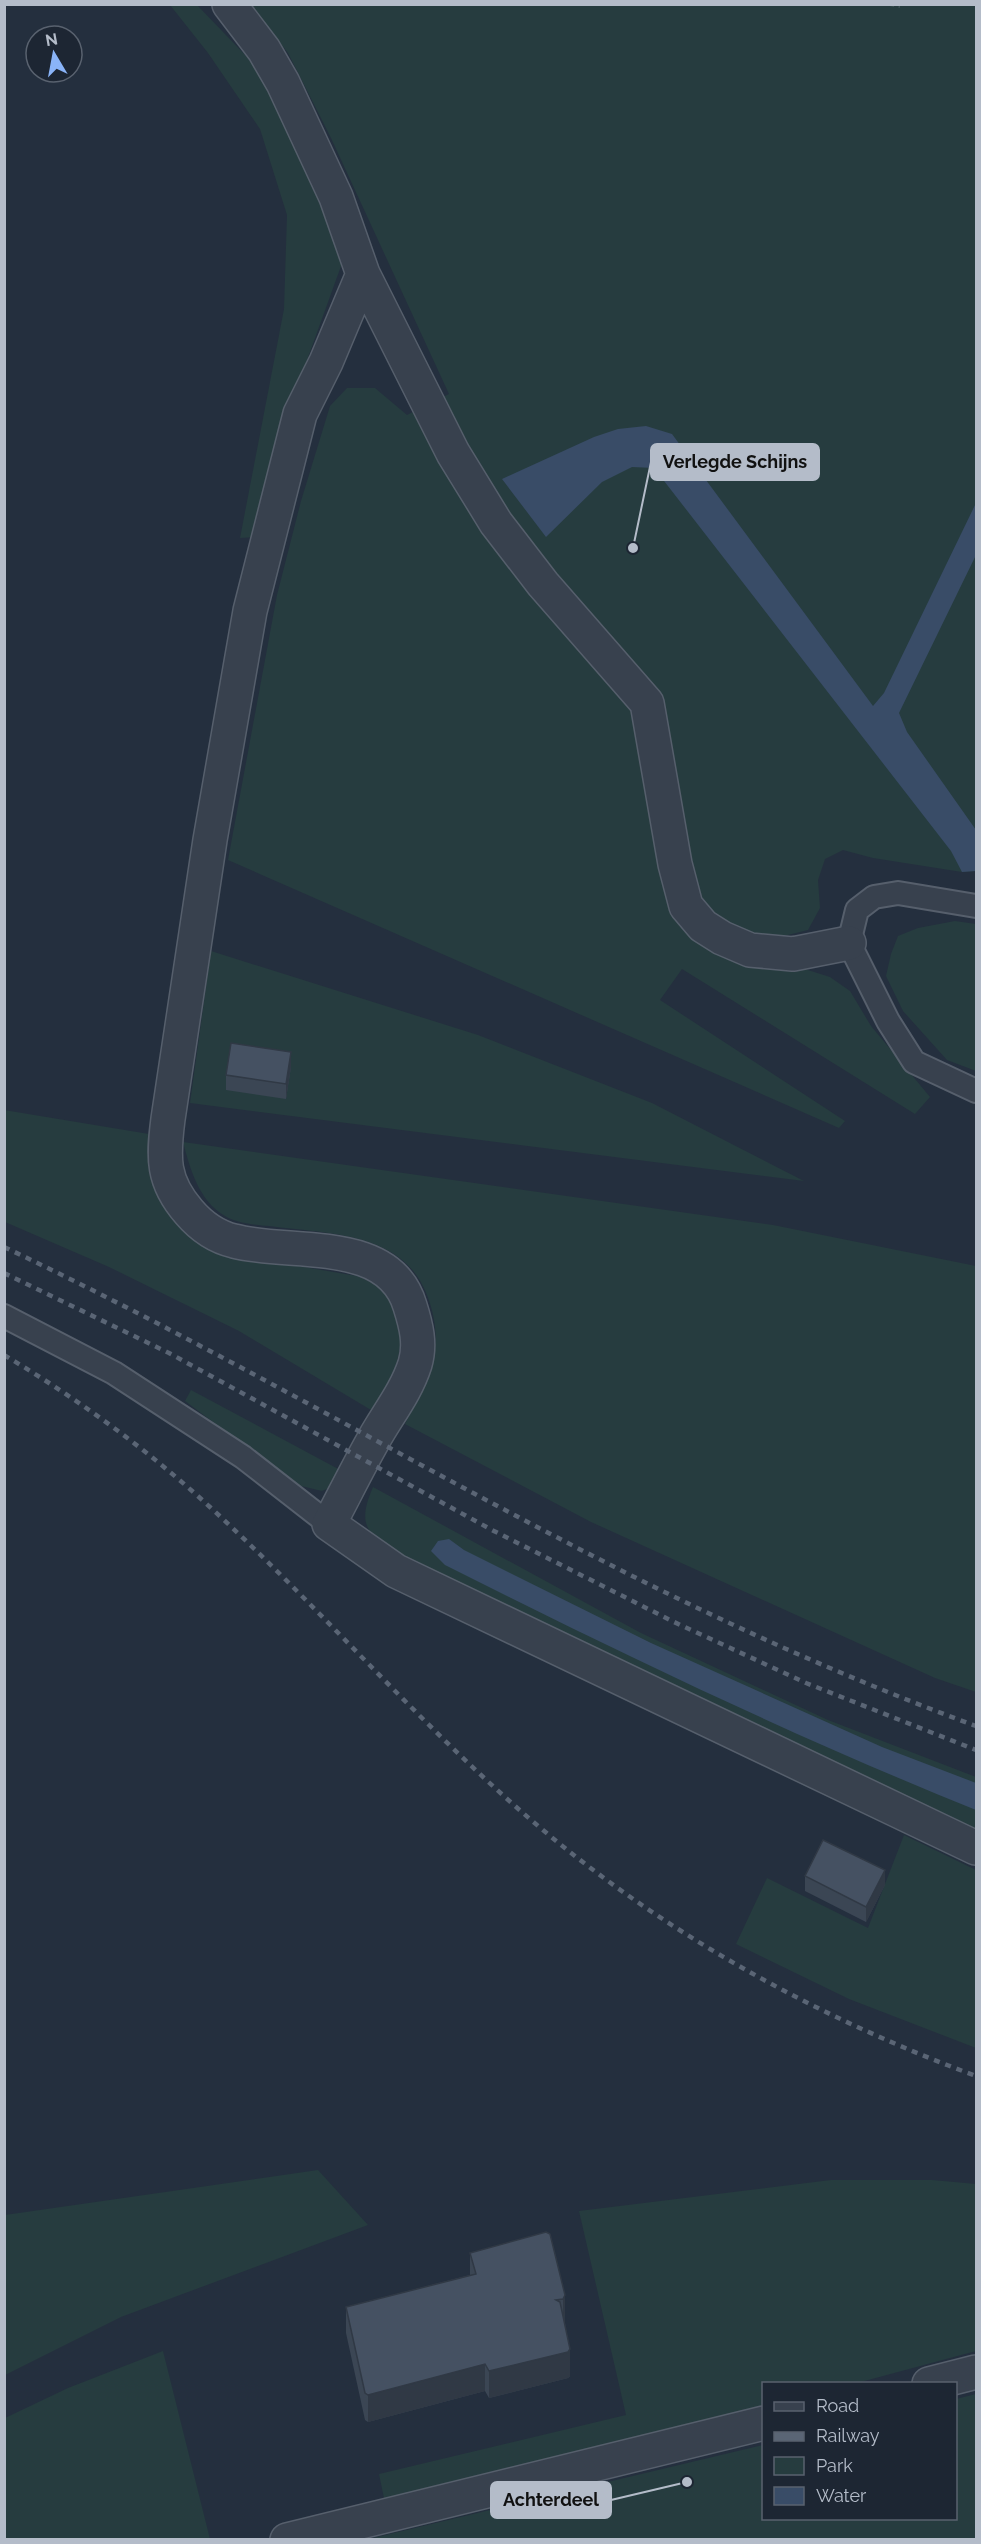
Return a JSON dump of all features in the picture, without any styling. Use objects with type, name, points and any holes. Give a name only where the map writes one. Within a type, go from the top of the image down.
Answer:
[{"type":"street","points":[[229,4],[264,50],[283,83],[336,197],[363,274],[453,453],[496,523],[543,584],[647,704],[675,864],[686,906],[703,926],[722,938],[750,950],[793,954],[849,943]]},
{"type":"street","points":[[363,274],[326,362],[300,414],[250,611],[210,840],[165,1144],[170,1186],[195,1219],[211,1232],[234,1241],[344,1254],[369,1260],[394,1276],[409,1301],[418,1332],[416,1362],[403,1394],[374,1439],[329,1524],[396,1571],[976,1848]]},
{"type":"street","points":[[937,2382],[976,2372]]},
{"type":"street","points":[[287,2540],[762,2423]]},
{"type":"lane","points":[[976,906],[898,893],[874,897],[856,910],[849,943],[888,1021],[914,1062],[976,1091]]},
{"type":"lane","points":[[4,1317],[114,1373],[243,1457],[329,1524]]},
{"type":"path","points":[[890,4],[900,6]]},
{"type":"green space","points":[[170,5],[197,5],[249,59],[283,112],[345,255],[280,435],[257,537],[240,538],[284,309],[287,215],[260,129],[208,53]]},
{"type":"green space","points":[[251,5],[976,5],[976,871],[962,872],[873,858],[843,850],[825,859],[818,880],[820,908],[808,930],[784,936],[751,933],[792,965],[830,977],[850,991],[871,1026],[930,1097],[915,1114],[682,969],[660,1000],[845,1121],[839,1128],[228,860],[277,595],[301,501],[330,406],[347,388],[375,388],[407,415],[449,394],[331,138],[288,53]]},
{"type":"green space","points":[[955,921],[976,924],[976,1071],[947,1060],[903,1011],[886,976],[898,936],[918,928]]},
{"type":"green space","points":[[211,951],[478,1035],[652,1103],[804,1181],[190,1103]]},
{"type":"green space","points":[[4,1110],[149,1134],[154,1188],[167,1206],[221,1253],[357,1276],[385,1293],[398,1318],[401,1332],[400,1348],[391,1379],[371,1410],[239,1331],[109,1267],[5,1222]]},
{"type":"green space","points":[[183,1142],[773,1225],[976,1266],[976,1692],[935,1678],[591,1522],[405,1424],[428,1377],[435,1347],[433,1314],[427,1295],[416,1274],[400,1258],[381,1247],[360,1240],[338,1234],[246,1223],[225,1216],[208,1202],[202,1193]]},
{"type":"green space","points":[[191,1390],[342,1471],[334,1486],[322,1491],[297,1485],[185,1401]]},
{"type":"green space","points":[[373,1487],[641,1633],[828,1720],[976,1777],[976,1838],[409,1560],[377,1538],[366,1524],[367,1502]]},
{"type":"green space","points":[[904,1835],[976,1870],[976,2048],[849,1999],[736,1944],[767,1878],[868,1928]]},
{"type":"green space","points":[[318,2170],[368,2225],[121,2317],[5,2375],[5,2215]]},
{"type":"green space","points":[[831,2180],[932,2180],[976,2184],[976,2351],[861,2382],[762,2382],[762,2409],[385,2503],[379,2474],[626,2415],[579,2211]]},
{"type":"green space","points":[[163,2351],[210,2539],[5,2539],[5,2418],[68,2388]]},
{"type":"green space","points":[[976,2394],[976,2539],[369,2539],[762,2445],[762,2520],[957,2520],[957,2399]]},
{"type":"water","points":[[646,426],[672,434],[873,706],[884,693],[976,503],[976,555],[899,713],[907,732],[976,830],[976,871],[962,872],[951,851],[654,468],[632,467],[602,482],[546,537],[502,479],[594,437],[618,429]]},
{"type":"water","points":[[449,1539],[464,1550],[651,1643],[882,1747],[976,1783],[976,1810],[708,1693],[445,1565],[431,1551],[438,1541]]},
{"type":"building","points":[[231,1043],[291,1052],[286,1084],[226,1075]]},
{"type":"building","points":[[823,1840],[885,1870],[866,1907],[805,1876]]},
{"type":"building","points":[[546,2232],[550,2234],[565,2295],[563,2299],[556,2300],[560,2302],[570,2349],[568,2352],[489,2371],[485,2364],[368,2395],[365,2393],[346,2307],[476,2274],[470,2253]]},
{"type":"railway","points":[[4,1247],[153,1321],[519,1518],[640,1580],[830,1668],[976,1726]]},
{"type":"railway","points":[[4,1273],[169,1353],[492,1530],[674,1622],[806,1683],[976,1750]]},
{"type":"railway","points":[[4,1355],[59,1389],[112,1426],[211,1508],[251,1545],[443,1739],[523,1813],[574,1855],[681,1931],[795,1997],[915,2052],[976,2076]]},
{"type":"place","name":"Verlegde Schijns","points":[[633,548]]},
{"type":"place","name":"Achterdeel","points":[[687,2482]]}]
